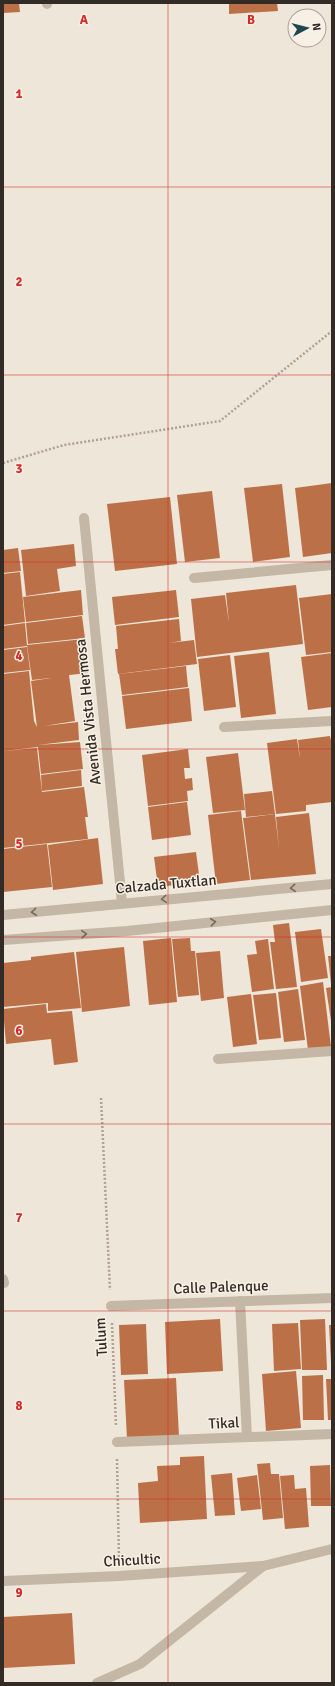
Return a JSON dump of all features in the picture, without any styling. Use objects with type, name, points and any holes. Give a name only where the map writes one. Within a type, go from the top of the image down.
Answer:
[{"type":"street","name":"Avenida Vista Hermosa","points":[[84,518],[122,903]]},
{"type":"street","points":[[194,578],[332,565]]},
{"type":"street","points":[[224,727],[332,721]]},
{"type":"street","name":"Calzada Tuxtlan","points":[[3,915],[332,884]]},
{"type":"street","points":[[3,940],[127,931],[332,910]]},
{"type":"street","points":[[218,1059],[332,1051]]},
{"type":"street","name":"Calle Palenque","points":[[111,1306],[332,1298]]},
{"type":"street","points":[[240,1301],[247,1437]]},
{"type":"street","name":"Tikal","points":[[117,1442],[332,1434]]},
{"type":"street","points":[[97,1683],[140,1664],[263,1566],[332,1549]]},
{"type":"street","name":"Chicultic","points":[[3,1581],[119,1576],[263,1566]]},
{"type":"path","points":[[3,463],[64,446],[220,421],[332,331]]},
{"type":"path","name":"Tulum","points":[[101,1098],[117,1442],[119,1576]]},
{"type":"building","points":[[3,3],[19,3],[20,12],[3,13]]},
{"type":"building","points":[[229,3],[277,3],[278,11],[229,14]]},
{"type":"building","points":[[332,483],[332,553],[303,557],[295,488]]},
{"type":"building","points":[[282,484],[290,557],[253,562],[244,488]]},
{"type":"building","points":[[212,491],[220,558],[185,562],[177,495]]},
{"type":"building","points":[[170,497],[177,564],[115,571],[107,504]]},
{"type":"building","points":[[74,544],[76,566],[57,569],[60,591],[26,596],[21,550]]},
{"type":"building","points":[[18,548],[21,571],[3,573],[3,550]]},
{"type":"building","points":[[20,572],[25,622],[3,625],[3,574]]},
{"type":"building","points":[[296,585],[303,644],[197,657],[191,599],[225,595],[229,623],[226,593]]},
{"type":"building","points":[[81,590],[83,615],[26,622],[23,597]]},
{"type":"building","points":[[176,590],[179,617],[115,625],[112,597]]},
{"type":"building","points":[[332,594],[332,652],[306,655],[299,598]]},
{"type":"building","points":[[82,616],[85,638],[28,644],[26,623]]},
{"type":"building","points":[[179,619],[181,641],[169,643],[194,640],[197,664],[118,674],[115,649],[118,649],[116,626]]},
{"type":"building","points":[[25,623],[27,646],[3,649],[3,626]]},
{"type":"building","points":[[84,639],[88,673],[69,675],[75,721],[44,726],[78,722],[79,740],[38,745],[80,742],[83,769],[41,774],[38,747],[3,751],[3,674],[29,671],[34,721],[37,727],[31,681],[51,678],[32,680],[27,645]]},
{"type":"building","points":[[27,647],[30,670],[3,673],[3,650]]},
{"type":"building","points":[[269,652],[276,714],[241,718],[234,656]]},
{"type":"building","points":[[332,653],[332,707],[308,710],[301,657]]},
{"type":"building","points":[[230,655],[236,707],[204,711],[198,659]]},
{"type":"building","points":[[186,666],[188,687],[122,695],[119,674]]},
{"type":"building","points":[[189,688],[192,721],[126,729],[122,696]]},
{"type":"building","points":[[330,736],[332,745],[332,802],[306,805],[306,811],[276,814],[267,743],[297,739],[300,759],[298,740]]},
{"type":"building","points":[[37,748],[42,792],[84,787],[88,817],[85,817],[88,839],[3,848],[3,751]]},
{"type":"building","points":[[188,749],[190,768],[184,768],[185,779],[192,778],[193,790],[187,791],[188,801],[148,806],[142,755]]},
{"type":"building","points":[[238,753],[245,810],[213,813],[206,757]]},
{"type":"building","points":[[81,770],[82,786],[42,791],[41,775]]},
{"type":"building","points":[[272,791],[275,814],[246,817],[244,794]]},
{"type":"building","points":[[187,802],[191,835],[152,840],[148,807]]},
{"type":"building","points":[[241,811],[250,880],[216,884],[208,815]]},
{"type":"building","points":[[309,813],[316,874],[251,880],[243,818],[275,814],[279,849],[276,817]]},
{"type":"building","points":[[98,838],[103,884],[53,890],[48,845]]},
{"type":"building","points":[[47,844],[52,887],[3,892],[3,849]]},
{"type":"building","points":[[196,852],[200,882],[158,887],[154,857]]},
{"type":"building","points":[[289,923],[297,987],[276,989],[270,942],[275,942],[273,925]]},
{"type":"building","points":[[321,929],[328,978],[301,982],[295,932]]},
{"type":"building","points":[[171,938],[177,1002],[149,1005],[143,941]]},
{"type":"building","points":[[190,938],[191,951],[195,951],[199,995],[178,997],[172,939]]},
{"type":"building","points":[[268,939],[274,989],[252,992],[247,955],[257,954],[255,941]]},
{"type":"building","points":[[124,947],[130,1006],[82,1012],[76,952]]},
{"type":"building","points":[[220,951],[224,998],[201,1001],[196,953]]},
{"type":"building","points":[[74,952],[81,1008],[48,1011],[48,1003],[3,1007],[3,963],[31,960],[31,957]]},
{"type":"building","points":[[328,956],[332,956],[331,984]]},
{"type":"building","points":[[323,982],[331,1047],[308,1050],[300,986]]},
{"type":"building","points":[[332,987],[332,1021],[331,1021],[326,988]]},
{"type":"building","points":[[298,989],[305,1040],[284,1042],[278,992]]},
{"type":"building","points":[[276,993],[281,1038],[259,1040],[253,995]]},
{"type":"building","points":[[251,994],[257,1044],[233,1047],[227,997]]},
{"type":"building","points":[[46,1004],[47,1013],[72,1011],[78,1062],[54,1065],[51,1039],[6,1044],[3,1009]]},
{"type":"building","points":[[220,1319],[223,1371],[167,1374],[165,1322]]},
{"type":"building","points":[[325,1319],[327,1370],[302,1370],[300,1320]]},
{"type":"building","points":[[298,1323],[301,1369],[274,1371],[272,1324]]},
{"type":"building","points":[[146,1324],[148,1374],[121,1375],[119,1325]]},
{"type":"building","points":[[329,1325],[332,1325],[332,1363],[331,1363]]},
{"type":"building","points":[[296,1371],[301,1428],[266,1431],[262,1374]]},
{"type":"building","points":[[323,1375],[324,1420],[303,1420],[302,1376]]},
{"type":"building","points":[[176,1378],[179,1437],[127,1439],[124,1380]]},
{"type":"building","points":[[326,1379],[332,1379],[332,1420],[328,1420]]},
{"type":"building","points":[[204,1456],[207,1519],[140,1523],[138,1483],[158,1481],[157,1466],[180,1465],[180,1457]]},
{"type":"building","points":[[270,1463],[271,1474],[279,1474],[283,1518],[263,1520],[257,1464]]},
{"type":"building","points":[[330,1465],[331,1506],[311,1506],[310,1466]]},
{"type":"building","points":[[232,1473],[235,1515],[215,1516],[211,1475]]},
{"type":"building","points":[[257,1475],[261,1509],[241,1511],[237,1478]]},
{"type":"building","points":[[294,1475],[295,1489],[306,1488],[309,1527],[285,1529],[280,1476]]},
{"type":"building","points":[[72,1613],[75,1664],[3,1668],[3,1617]]}]
